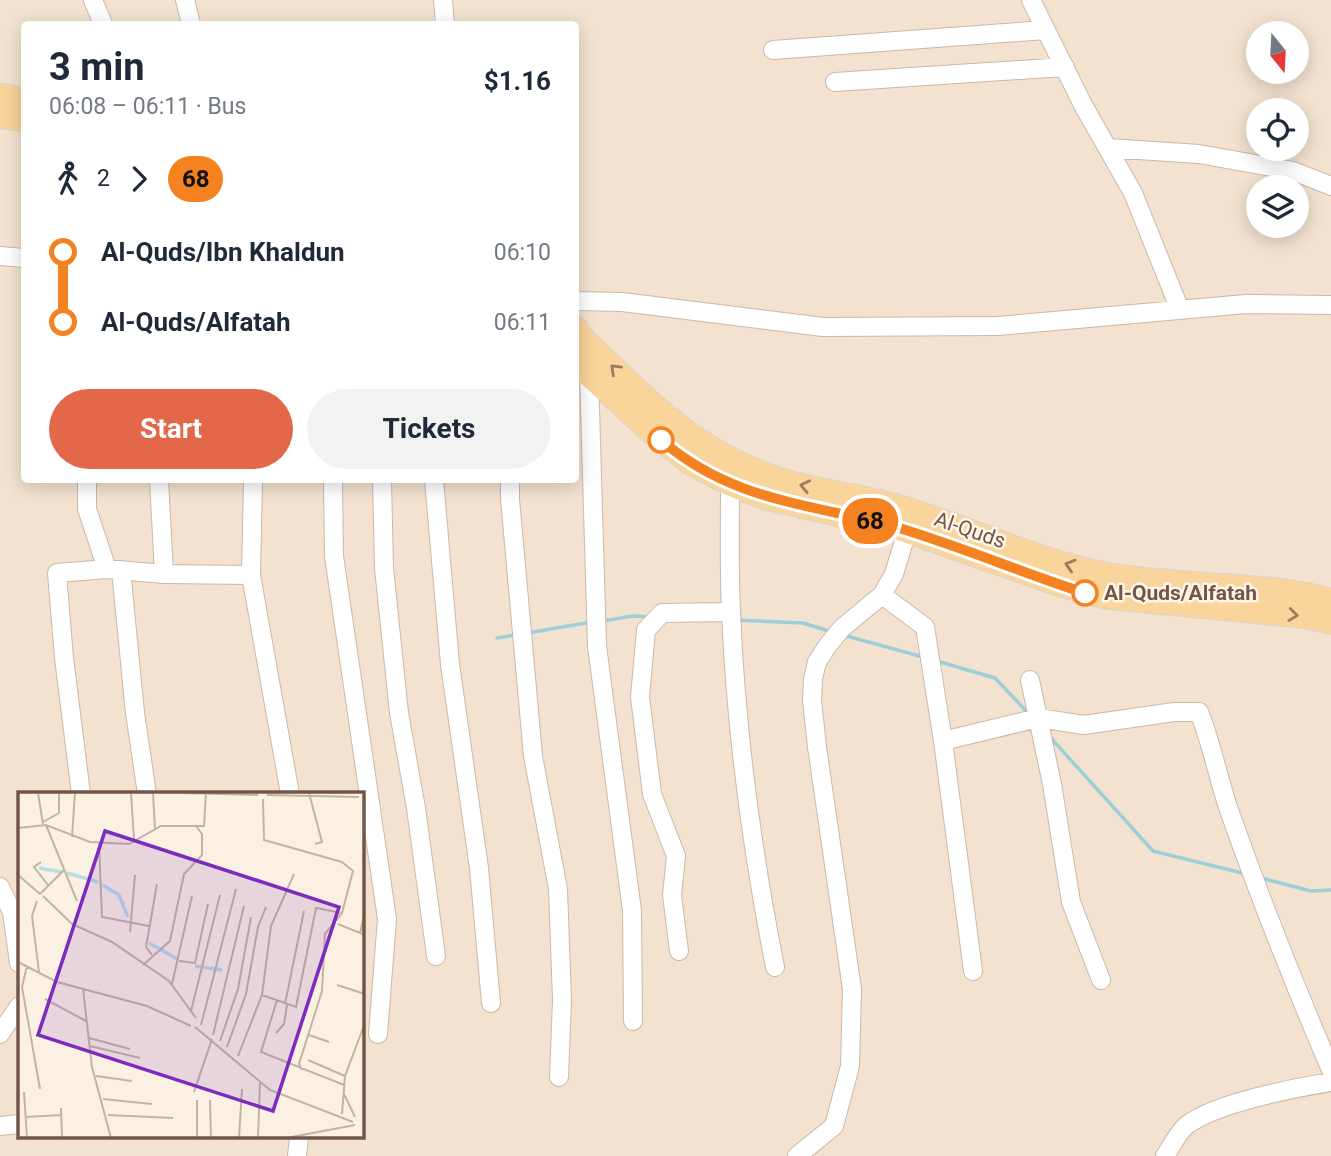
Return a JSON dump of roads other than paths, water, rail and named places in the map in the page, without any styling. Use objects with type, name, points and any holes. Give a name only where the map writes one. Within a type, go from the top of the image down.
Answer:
[{"type":"main road","points":[[0,95],[21,98]]},
{"type":"main road","points":[[0,116],[21,120]]},
{"type":"main road","name":"Al-Quds","points":[[579,330],[585,341],[691,437],[732,462],[756,472],[910,510],[1086,570],[1129,578],[1289,593],[1331,600]]},
{"type":"main road","name":"Al-Quds","points":[[582,368],[671,449],[708,473],[766,498],[907,531],[1060,585],[1105,597],[1302,616],[1331,622]]},
{"type":"street","points":[[93,0],[102,21]]},
{"type":"street","points":[[186,0],[190,21]]},
{"type":"street","points":[[443,0],[446,21]]},
{"type":"street","points":[[1031,0],[1133,193],[1180,310]]},
{"type":"street","points":[[773,50],[1045,30]]},
{"type":"street","points":[[835,82],[1065,67]]},
{"type":"street","points":[[1108,148],[1199,154],[1293,171],[1331,186]]},
{"type":"street","points":[[0,256],[21,258]]},
{"type":"street","points":[[579,301],[610,301],[823,327],[998,326],[1246,304],[1331,305]]},
{"type":"street","points":[[579,321],[588,310],[610,301]]},
{"type":"street","points":[[582,368],[597,646],[632,911],[633,1021]]},
{"type":"street","points":[[87,483],[87,509],[114,570],[147,792]]},
{"type":"street","points":[[159,483],[164,574]]},
{"type":"street","points":[[253,483],[251,575],[290,792]]},
{"type":"street","points":[[333,483],[334,556],[387,919],[379,1034]]},
{"type":"street","points":[[382,483],[384,568],[399,713],[416,808],[436,956]]},
{"type":"street","points":[[434,483],[450,664],[479,868],[491,1003]]},
{"type":"street","points":[[510,483],[533,756],[558,889],[562,1000],[559,1077]]},
{"type":"street","points":[[730,484],[730,612],[739,720],[757,875],[775,967]]},
{"type":"street","points":[[797,1156],[834,1126],[850,1066],[852,989],[817,747],[812,699],[813,679],[817,662],[828,645],[842,628],[882,595],[894,574],[907,531]]},
{"type":"street","points":[[81,792],[64,658],[57,573],[114,570],[164,574],[251,575]]},
{"type":"street","points":[[882,595],[925,628],[943,741],[973,971]]},
{"type":"street","points":[[679,951],[672,895],[676,856],[652,794],[640,697],[646,630],[662,613],[730,612]]},
{"type":"street","points":[[1030,680],[1071,902],[1101,980]]},
{"type":"street","points":[[943,741],[1038,718],[1084,725],[1174,712],[1199,712],[1210,739],[1227,806],[1288,972],[1331,1070]]},
{"type":"street","points":[[0,887],[12,912],[18,956]]},
{"type":"street","points":[[0,1034],[18,1007]]},
{"type":"street","points":[[1165,1156],[1185,1126],[1211,1112],[1291,1089],[1331,1082]]},
{"type":"street","points":[[0,1126],[18,1124]]},
{"type":"street","points":[[297,1156],[299,1138]]},
{"type":"waterway","points":[[603,621],[633,616],[651,617]]},
{"type":"waterway","points":[[736,620],[803,623],[832,632]]},
{"type":"waterway","points":[[527,633],[592,622]]},
{"type":"waterway","points":[[497,638],[516,635]]},
{"type":"waterway","points":[[843,635],[923,657]]},
{"type":"waterway","points":[[937,661],[995,678],[1030,715]]},
{"type":"waterway","points":[[1049,736],[1153,851],[1246,874]]},
{"type":"waterway","points":[[1261,878],[1311,891],[1331,890]]},
{"type":"place","name":"Al-Quds/Alfatah","points":[[1085,593]]}]
